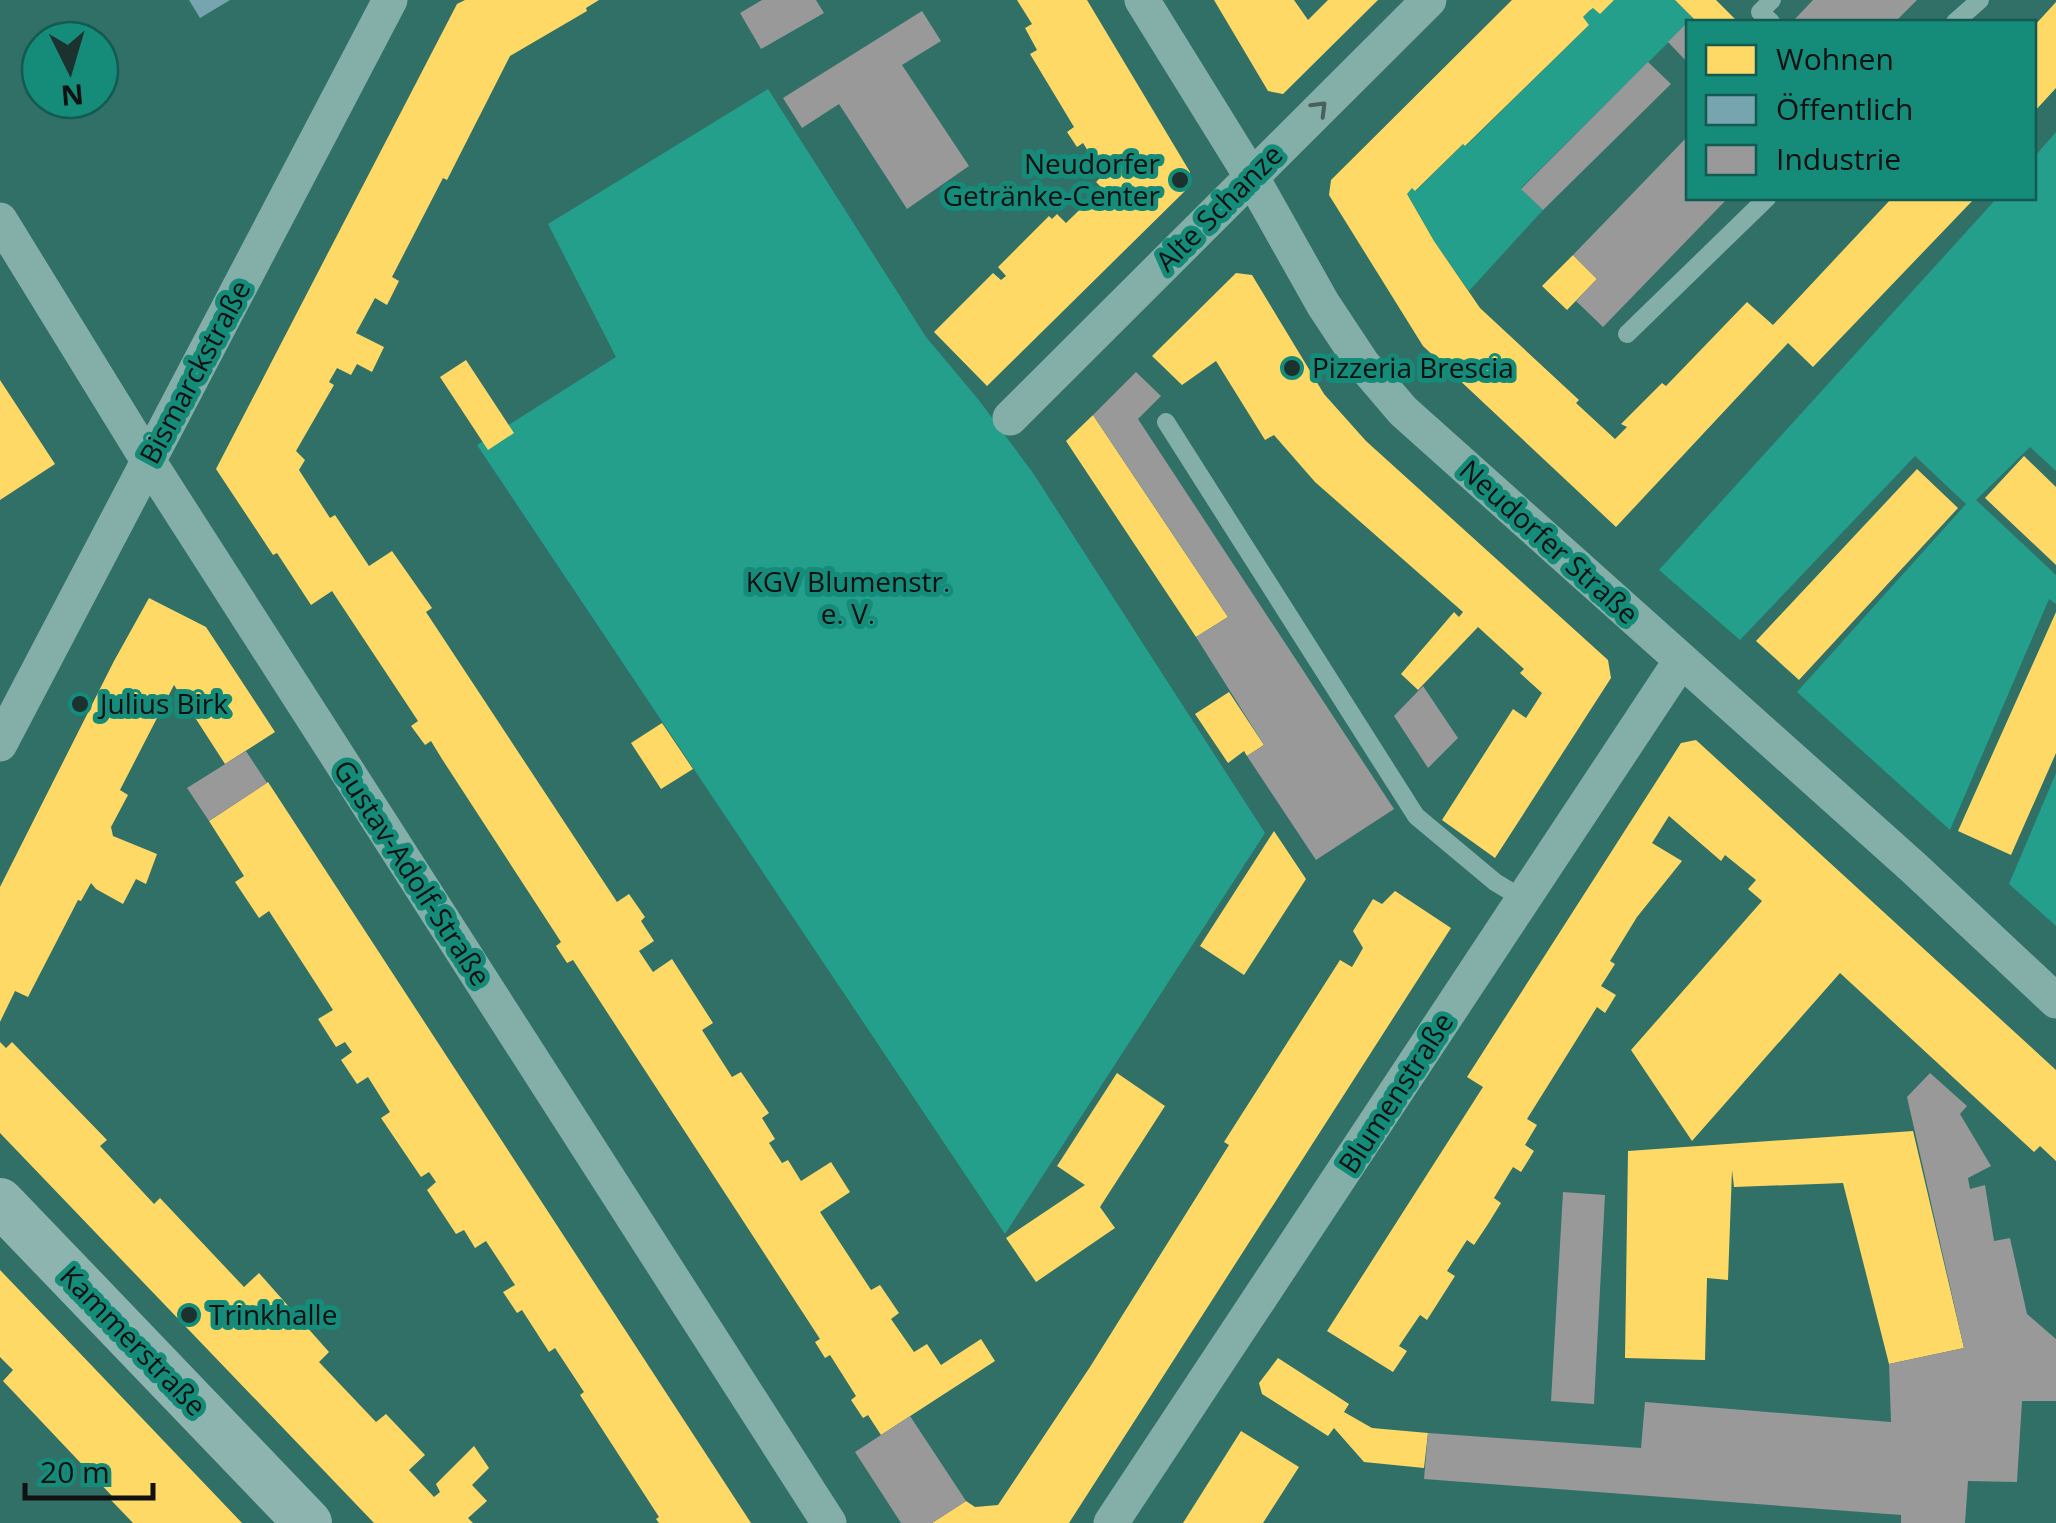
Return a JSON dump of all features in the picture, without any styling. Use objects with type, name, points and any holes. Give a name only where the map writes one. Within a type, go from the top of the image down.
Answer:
[{"type":"street","name":"Bismarckstraße","points":[[0,744],[390,0]]},
{"type":"street","name":"Neudorfer Straße","points":[[1142,0],[1251,176],[1333,319],[1362,363],[1403,411],[1914,868],[2056,1001]]},
{"type":"street","name":"Alte Schanze","points":[[1010,418],[1430,0]]},
{"type":"street","name":"Gustav-Adolf-Straße","points":[[0,220],[148,462],[830,1523]]},
{"type":"street","name":"Blumenstraße","points":[[1111,1523],[1680,662]]},
{"type":"street","name":"Kammerstraße","points":[[0,1202],[308,1523]]},
{"type":"lane","points":[[1769,20],[1760,12],[1772,0]]},
{"type":"lane","points":[[1957,20],[1980,0]]},
{"type":"lane","points":[[1627,334],[1765,200]]},
{"type":"lane","points":[[1166,422],[1416,816],[1496,882],[1523,899]]},
{"type":"green space","points":[[1614,0],[1675,0],[1693,18],[1686,20],[1686,25],[1521,188],[1543,210],[1469,291],[1407,194],[1412,188],[1416,191],[1463,144],[1466,146],[1589,25],[1583,17],[1593,8],[1600,13]]},
{"type":"green space","name":"KGV Blumenstr. e. V.","points":[[768,89],[926,337],[1033,473],[1265,833],[1005,1234],[477,445],[616,357],[548,224]]},
{"type":"green space","points":[[2056,132],[2056,471],[2030,447],[1976,500],[2056,575],[2056,604],[2049,599],[1950,830],[1797,692],[1966,504],[1915,456],[1740,640],[1659,570],[1995,200],[2036,200],[2036,155]]},
{"type":"green space","points":[[2056,773],[2056,926],[2009,884]]},
{"type":"building: Wohnen","points":[[465,0],[599,0],[510,56],[392,277],[399,281],[387,305],[375,298],[356,333],[384,347],[372,372],[357,364],[351,375],[337,368],[329,382],[334,385],[296,451],[305,460],[299,470],[330,518],[335,515],[369,566],[392,551],[432,608],[426,612],[617,902],[629,894],[645,917],[641,921],[654,941],[639,951],[653,972],[672,959],[713,1023],[702,1030],[732,1077],[741,1072],[769,1113],[762,1118],[775,1139],[769,1143],[782,1163],[788,1160],[801,1181],[831,1162],[850,1192],[820,1212],[871,1290],[880,1285],[899,1313],[891,1319],[914,1352],[927,1344],[941,1365],[981,1339],[995,1361],[881,1435],[868,1415],[863,1418],[851,1400],[856,1396],[830,1355],[825,1358],[815,1342],[820,1339],[575,963],[567,963],[556,946],[561,942],[431,741],[425,745],[411,726],[418,721],[332,591],[311,605],[216,469],[457,4]]},
{"type":"building: Wohnen","points":[[1017,0],[1087,0],[1190,172],[1187,189],[987,386],[934,332],[993,273],[1001,280],[1006,276],[998,267],[1049,216],[1052,219],[1057,214],[1066,223],[1102,188],[1096,182],[1103,175],[1083,143],[1077,147],[1067,132],[1074,127],[1030,54],[1037,50],[1025,28],[1032,24]]},
{"type":"building: Wohnen","points":[[1214,0],[1294,0],[1308,20],[1328,0],[1378,0],[1283,94],[1268,91]]},
{"type":"building: Wohnen","points":[[1512,0],[1614,0],[1600,14],[1593,8],[1589,11],[1583,17],[1589,25],[1465,146],[1407,194],[1480,308],[1615,439],[1627,427],[1621,424],[1662,383],[1666,386],[1747,302],[1773,325],[1890,200],[1973,200],[1813,367],[1788,343],[1616,527],[1423,346],[1329,195],[1331,180]]},
{"type":"building: Wohnen","points":[[1675,0],[1716,0],[1736,20],[1695,20]]},
{"type":"building: Wohnen","points":[[2056,2],[2056,88],[2036,110],[2036,24]]},
{"type":"building: Wohnen","points":[[1573,255],[1597,279],[1567,310],[1542,286]]},
{"type":"building: Wohnen","points":[[1236,273],[1252,275],[1324,394],[1366,441],[1608,660],[1611,678],[1495,858],[1442,820],[1513,709],[1526,718],[1542,693],[1520,673],[1524,669],[1478,627],[1418,690],[1401,674],[1454,612],[1459,617],[1463,612],[1315,482],[1274,435],[1265,440],[1216,361],[1182,385],[1152,356]]},
{"type":"building: Wohnen","points":[[466,360],[514,433],[488,450],[440,377]]},
{"type":"building: Wohnen","points":[[0,380],[55,464],[0,500]]},
{"type":"building: Wohnen","points":[[1093,415],[1228,617],[1196,637],[1066,441]]},
{"type":"building: Wohnen","points":[[2024,456],[2056,487],[2056,565],[1985,498]]},
{"type":"building: Wohnen","points":[[1917,469],[1958,508],[1799,680],[1756,641]]},
{"type":"building: Wohnen","points":[[149,598],[206,627],[275,732],[225,764],[174,685],[120,790],[128,795],[111,827],[113,836],[157,854],[146,884],[136,879],[123,904],[91,883],[78,900],[28,997],[15,991],[0,1022],[0,887]]},
{"type":"building: Wohnen","points":[[2056,612],[2056,753],[2011,855],[1958,831]]},
{"type":"building: Wohnen","points":[[1229,692],[1264,745],[1247,756],[1244,751],[1228,763],[1195,714]]},
{"type":"building: Wohnen","points":[[662,723],[693,769],[661,789],[631,743]]},
{"type":"building: Wohnen","points":[[1696,740],[2056,1070],[2056,1161],[2040,1146],[2034,1152],[1840,973],[1692,1141],[1631,1050],[1762,901],[1748,889],[1756,880],[1725,855],[1721,861],[1669,816],[1652,843],[1682,861],[1637,917],[1610,961],[1615,964],[1601,986],[1616,995],[1605,1013],[1597,1007],[1527,1119],[1537,1125],[1525,1145],[1534,1151],[1521,1172],[1513,1167],[1494,1198],[1501,1203],[1474,1245],[1467,1240],[1447,1271],[1455,1276],[1427,1320],[1420,1315],[1399,1346],[1407,1351],[1393,1372],[1327,1331],[1483,1087],[1467,1077],[1681,743]]},
{"type":"building: Wohnen","points":[[268,782],[751,1523],[659,1523],[659,1517],[580,1395],[584,1392],[555,1348],[549,1352],[522,1310],[517,1313],[503,1292],[515,1285],[486,1241],[475,1248],[464,1230],[456,1234],[427,1190],[436,1182],[429,1172],[421,1177],[381,1118],[390,1112],[368,1077],[357,1084],[341,1060],[352,1052],[345,1042],[336,1047],[318,1019],[333,1010],[269,911],[259,918],[235,882],[244,876],[209,821]]},
{"type":"building: Wohnen","points":[[1274,831],[1306,879],[1244,975],[1200,946]]},
{"type":"building: Wohnen","points":[[1395,891],[1451,928],[1069,1523],[932,1523],[966,1501],[975,1507],[998,1505],[1090,1367],[1229,1145],[1224,1142],[1340,960],[1352,967],[1363,948],[1353,931],[1373,899],[1382,904]]},
{"type":"building: Wohnen","points":[[0,1042],[6,1048],[12,1042],[107,1140],[100,1146],[154,1204],[160,1198],[244,1287],[259,1273],[329,1352],[319,1362],[376,1422],[386,1414],[425,1455],[409,1470],[434,1497],[440,1492],[436,1484],[474,1446],[489,1468],[472,1485],[487,1501],[468,1518],[473,1523],[374,1523],[0,1133]]},
{"type":"building: Wohnen","points":[[1117,1073],[1165,1106],[1100,1207],[1115,1228],[1036,1282],[1006,1238],[1085,1185],[1057,1166]]},
{"type":"building: Wohnen","points":[[1913,1131],[1964,1348],[1889,1364],[1843,1183],[1734,1187],[1732,1170],[1728,1280],[1707,1278],[1705,1360],[1625,1358],[1628,1151]]},
{"type":"building: Wohnen","points":[[0,1270],[242,1523],[133,1523],[110,1499],[112,1496],[3,1381],[13,1370],[0,1357]]},
{"type":"building: Wohnen","points":[[1278,1358],[1349,1404],[1344,1412],[1372,1428],[1428,1433],[1424,1468],[1364,1462],[1334,1428],[1328,1436],[1262,1394],[1259,1383]]},
{"type":"building: Wohnen","points":[[1241,1431],[1299,1467],[1263,1523],[1183,1523]]},
{"type":"building: Öffentlich","points":[[189,0],[230,0],[200,18]]},
{"type":"building: Industrie","points":[[762,0],[816,0],[824,13],[761,49],[740,13]]},
{"type":"building: Industrie","points":[[1813,0],[1917,0],[1897,20],[1794,20]]},
{"type":"building: Industrie","points":[[922,11],[941,41],[902,65],[969,166],[907,209],[839,104],[802,128],[783,98]]},
{"type":"building: Industrie","points":[[1686,24],[1686,61],[1668,42]]},
{"type":"building: Industrie","points":[[1648,62],[1671,84],[1543,210],[1521,189]]},
{"type":"building: Industrie","points":[[1686,138],[1686,200],[1726,200],[1603,327],[1576,301],[1597,279],[1573,255]]},
{"type":"building: Industrie","points":[[1136,372],[1161,396],[1138,419],[1394,809],[1316,860],[1247,756],[1264,745],[1196,637],[1228,617],[1093,415]]},
{"type":"building: Industrie","points":[[1423,686],[1458,738],[1428,768],[1394,716]]},
{"type":"building: Industrie","points":[[246,751],[267,783],[209,821],[187,788]]},
{"type":"building: Industrie","points":[[1930,1073],[1967,1106],[1960,1114],[1991,1166],[1968,1178],[1970,1189],[1985,1185],[1994,1241],[2010,1238],[2027,1314],[2056,1339],[2056,1401],[2022,1401],[2017,1482],[1968,1481],[1965,1523],[1901,1523],[1901,1515],[1424,1479],[1428,1433],[1641,1448],[1645,1402],[1891,1422],[1889,1364],[1964,1348],[1907,1097]]},
{"type":"building: Industrie","points":[[1563,1192],[1605,1195],[1594,1404],[1551,1401]]},
{"type":"building: Industrie","points":[[910,1416],[966,1501],[932,1523],[901,1523],[855,1452]]},
{"type":"place","name":"Neudorfer Getränke-Center","points":[[1180,180]]},
{"type":"place","name":"Pizzeria Brescia","points":[[1292,368]]},
{"type":"place","name":"Julius Birk","points":[[80,704]]},
{"type":"place","name":"Trinkhalle","points":[[189,1315]]}]
